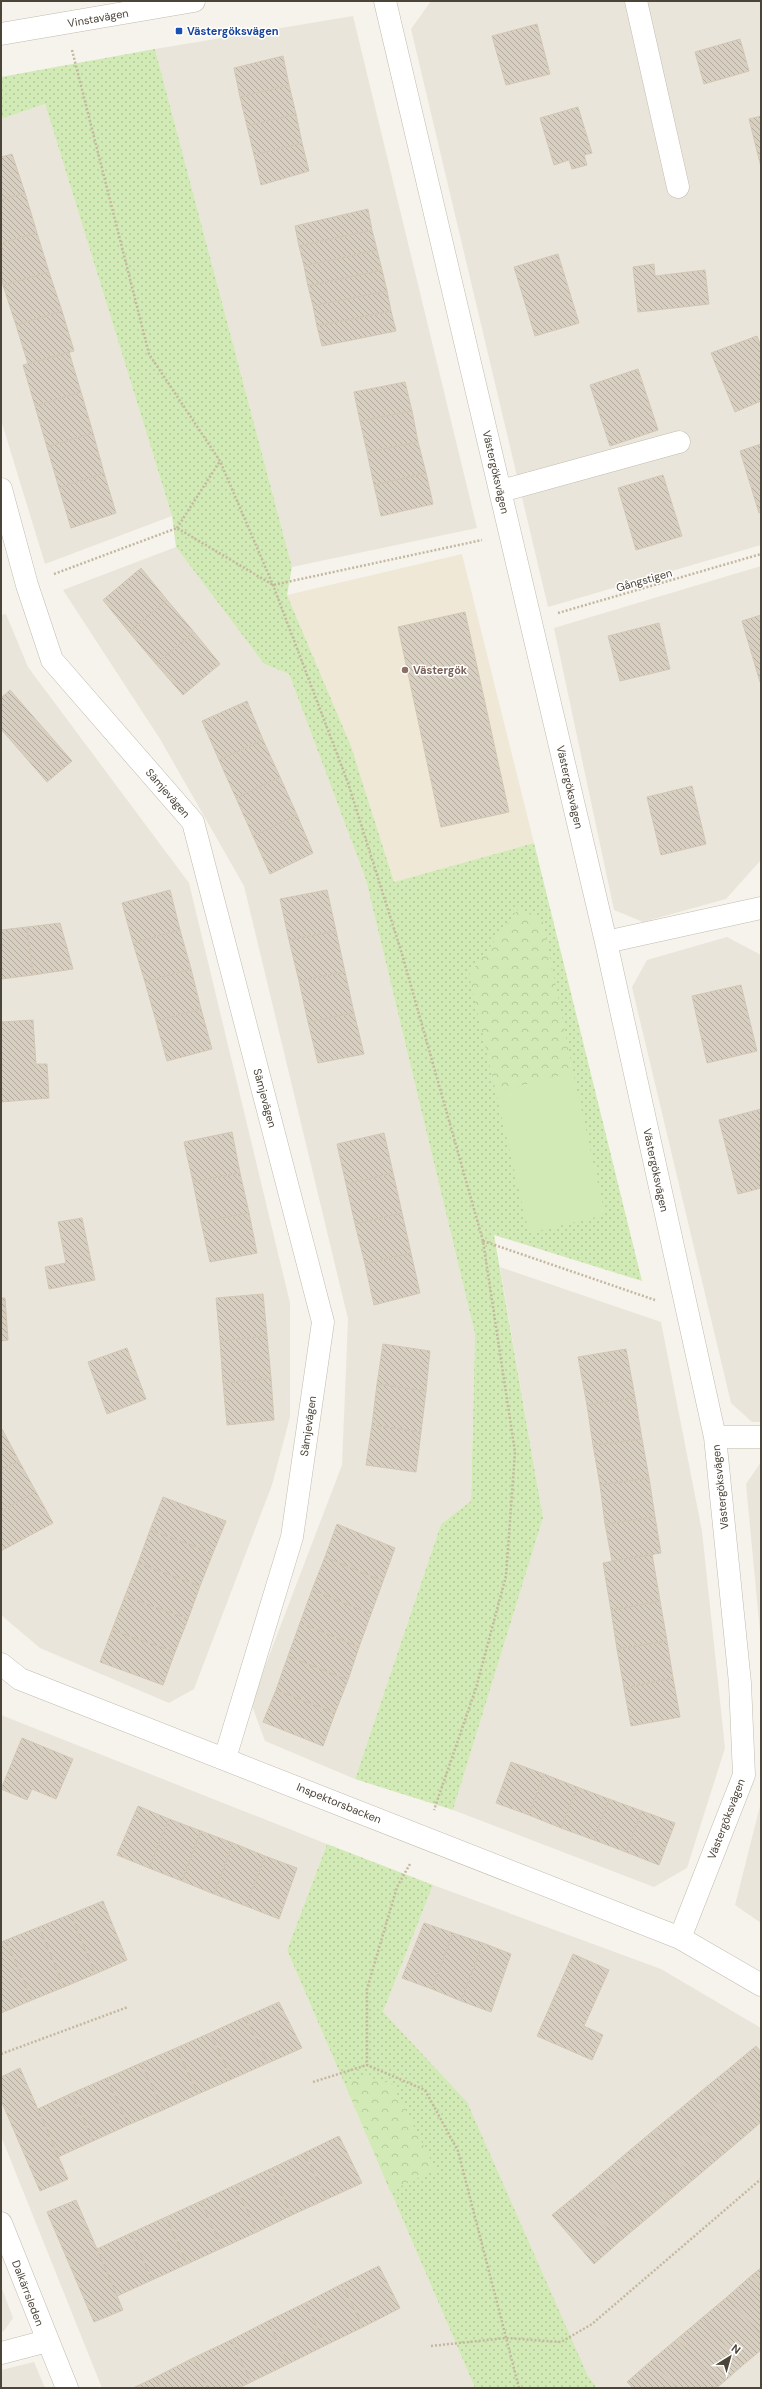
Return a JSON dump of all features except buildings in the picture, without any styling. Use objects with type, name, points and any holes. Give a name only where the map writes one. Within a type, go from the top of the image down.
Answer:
[{"type":"street","name":"Vinstavägen","points":[[1,34],[194,1]]},
{"type":"street","name":"Västergöksvägen","points":[[385,1],[606,942],[715,1437],[740,1683],[744,1775],[680,1938]]},
{"type":"street","points":[[636,1],[678,186]]},
{"type":"street","points":[[501,491],[680,442]]},
{"type":"street","name":"Sämjevägen","points":[[1,489],[27,585],[52,660],[193,822],[323,1322],[292,1537],[225,1758]]},
{"type":"street","points":[[606,942],[761,908]]},
{"type":"street","points":[[715,1437],[761,1437]]},
{"type":"street","name":"Inspektorsbacken","points":[[1,1664],[20,1679],[225,1758],[680,1938]]},
{"type":"street","points":[[680,1938],[761,1985]]},
{"type":"street","name":"Dalkärrsleden","points":[[1,2223],[67,2388]]},
{"type":"street","name":"Dalkärrsleden","points":[[1,2353],[47,2341]]},
{"type":"path","points":[[65,23],[149,354],[220,461],[273,585],[348,783],[402,954],[483,1242],[515,1452],[506,1576],[476,1688],[425,1837],[397,1887],[367,1989],[367,2065]]},
{"type":"path","points":[[27,585],[177,528],[220,461]]},
{"type":"path","points":[[177,528],[273,585],[510,534]]},
{"type":"path","name":"Gångstigen","points":[[531,621],[761,554]]},
{"type":"path","points":[[483,1242],[687,1311]]},
{"type":"path","points":[[1,2054],[128,2007]]},
{"type":"path","points":[[313,2082],[367,2065],[425,2090],[458,2151],[519,2388]]},
{"type":"path","points":[[431,2346],[506,2338],[561,2342],[592,2324],[761,2179]]},
{"type":"shaded area","points":[[431,1],[761,1],[761,545],[548,607],[411,29]]},
{"type":"shaded area","points":[[353,16],[477,528],[292,567],[155,49]]},
{"type":"shaded area","points":[[45,104],[172,516],[45,564],[1,420],[1,119]]},
{"type":"shaded area","points":[[176,547],[264,664],[289,674],[366,880],[475,1334],[471,1501],[441,1524],[355,1779],[265,1741],[251,1703],[342,1465],[348,1319],[244,886],[160,739],[63,590]]},
{"type":"shaded area","name":"Västergök","points":[[462,554],[534,843],[394,882],[351,746],[287,595]]},
{"type":"shaded area","points":[[761,566],[761,860],[726,899],[643,922],[614,910],[554,628]]},
{"type":"shaded area","points":[[6,614],[28,667],[189,883],[290,1303],[290,1417],[272,1485],[194,1689],[169,1703],[40,1648],[1,1615],[1,615]]},
{"type":"shaded area","points":[[727,937],[761,955],[761,1422],[752,1422],[731,1403],[632,987],[647,960]]},
{"type":"shaded area","points":[[500,1267],[661,1322],[702,1531],[725,1748],[687,1868],[654,1887],[453,1810],[543,1518]]},
{"type":"shaded area","points":[[761,1462],[761,1643],[746,1484]]},
{"type":"shaded area","points":[[1,1715],[327,1844],[287,1950],[475,2388],[102,2388],[1,2136]]},
{"type":"shaded area","points":[[761,1802],[761,1923],[735,1905]]},
{"type":"shaded area","points":[[433,1885],[661,1969],[761,2028],[761,2388],[597,2388],[587,2374],[383,2012]]},
{"type":"shaded area","points":[[1,2286],[13,2318],[4,2331],[1,2332]]},
{"type":"shaded area","points":[[34,2362],[45,2388],[1,2388],[1,2370]]},
{"type":"green space","points":[[155,49],[292,567],[287,595],[351,746],[394,882],[534,843],[642,1281],[494,1235],[543,1518],[453,1810],[355,1779],[441,1524],[471,1501],[475,1334],[366,880],[289,674],[264,664],[176,547],[172,516],[45,104],[1,119],[1,77]]},
{"type":"green space","points":[[519,908],[543,922],[573,1072],[496,1092],[469,975]]},
{"type":"green space","points":[[573,1072],[605,1215],[529,1233],[496,1092]]},
{"type":"green space","points":[[327,1844],[433,1885],[383,2012],[467,2102],[587,2374],[597,2388],[475,2388],[287,1950]]},
{"type":"green space","points":[[364,2076],[392,2084],[436,2170],[390,2191],[346,2086]]},
{"type":"place","name":"Västergöksvägen","points":[[179,31]]},
{"type":"place","name":"Västergök","points":[[405,670]]}]
